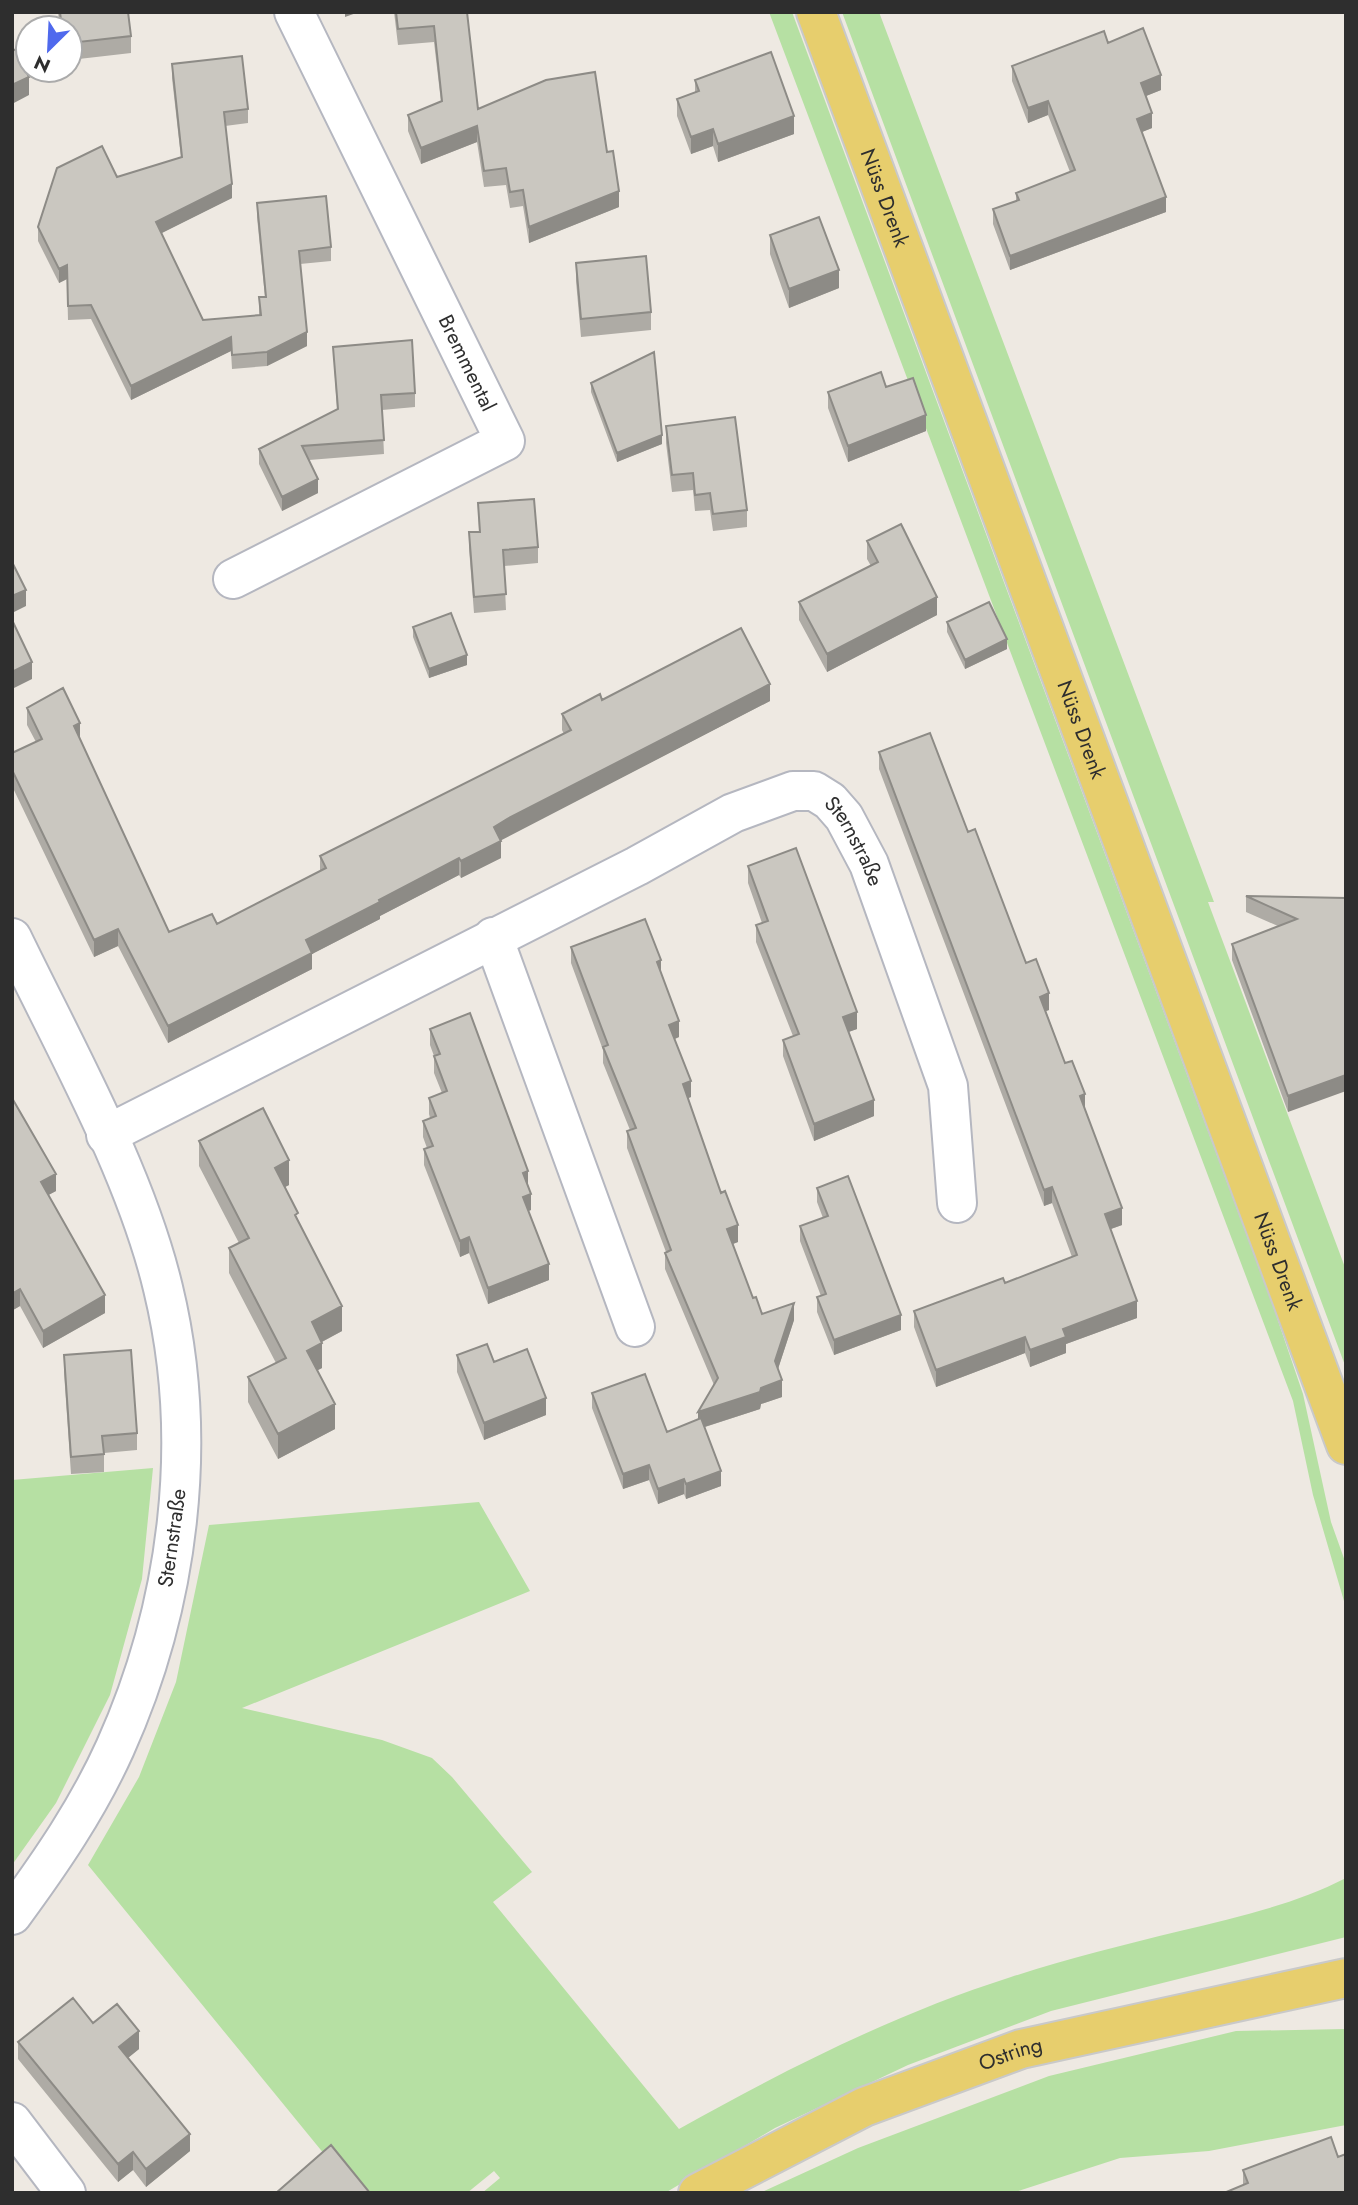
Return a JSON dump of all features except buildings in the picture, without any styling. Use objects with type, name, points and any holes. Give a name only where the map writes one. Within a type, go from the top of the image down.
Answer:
[{"type":"main road","name":"Nüss Drenk","points":[[816,12],[1346,1445]]},
{"type":"main road","name":"Ostring","points":[[698,2193],[864,2107],[1021,2049],[1340,1977]]},
{"type":"street","name":"Bremmental","points":[[233,579],[505,441],[294,12]]},
{"type":"street","name":"Sternstraße","points":[[106,1135],[637,866],[733,813],[793,791],[814,791],[830,801],[844,817],[869,864],[948,1086],[957,1203]]},
{"type":"street","points":[[494,937],[635,1327]]},
{"type":"street","name":"Sternstraße","points":[[12,938],[106,1135],[147,1234],[163,1286],[175,1347],[181,1415],[181,1481],[174,1547],[162,1605],[138,1694],[114,1750],[81,1813],[12,1915]]},
{"type":"street","points":[[12,2122],[66,2193]]},
{"type":"green space","points":[[769,12],[792,12],[1273,1306],[1303,1394],[1331,1522],[1346,1564],[1346,1608],[1313,1495],[1293,1401]]},
{"type":"green space","points":[[842,12],[879,12],[1214,902],[1208,902],[1346,1270],[1346,1368]]},
{"type":"green space","points":[[153,1468],[142,1579],[110,1695],[56,1803],[12,1865],[12,1480]]},
{"type":"green space","points":[[479,1502],[530,1591],[242,1708],[382,1740],[432,1758],[452,1777],[532,1872],[493,1902],[679,2129],[842,2044],[925,2008],[1074,1958],[1265,1909],[1306,1896],[1346,1878],[1346,1937],[1051,2011],[908,2065],[775,2128],[665,2193],[482,2193],[500,2178],[494,2171],[467,2193],[356,2193],[88,1865],[139,1777],[176,1682],[209,1525]]},
{"type":"green space","points":[[1346,2029],[1346,2125],[1209,2151],[1120,2158],[1012,2193],[760,2193],[858,2148],[1049,2076],[1236,2031]]}]
